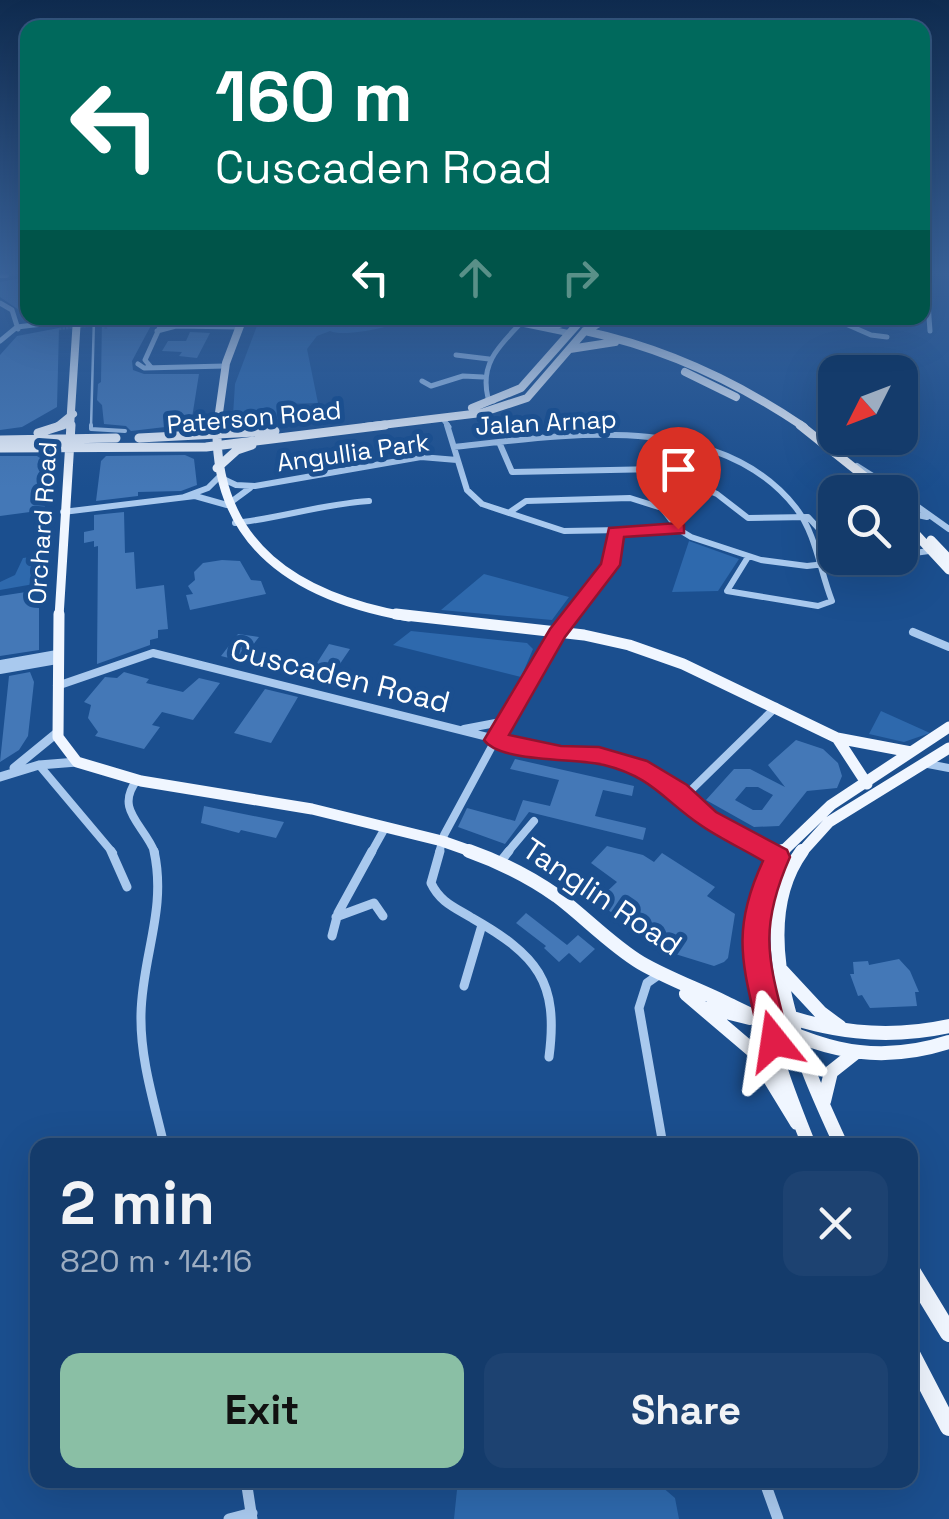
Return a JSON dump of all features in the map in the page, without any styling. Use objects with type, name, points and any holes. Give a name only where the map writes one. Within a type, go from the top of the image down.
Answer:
[{"type":"main road","name":"Orchard Road","points":[[58,732],[57,657],[76,346]]},
{"type":"main road","points":[[231,346],[218,403],[218,473],[226,506],[260,551],[292,574],[353,605],[416,620],[557,634],[647,650],[837,738],[912,752]]},
{"type":"main road","points":[[441,417],[488,401],[531,379],[558,346]]},
{"type":"main road","points":[[441,417],[489,411],[526,398],[573,346]]},
{"type":"main road","points":[[570,350],[590,346]]},
{"type":"main road","points":[[636,346],[747,398],[812,438],[860,475]]},
{"type":"main road","points":[[747,398],[849,461],[864,475]]},
{"type":"main road","points":[[218,403],[232,425],[281,434]]},
{"type":"main road","points":[[0,440],[56,428],[72,414]]},
{"type":"main road","name":"Paterson Road","points":[[69,442],[217,440],[441,417]]},
{"type":"main road","points":[[218,473],[238,450],[281,434]]},
{"type":"main road","points":[[13,438],[69,442]]},
{"type":"main road","points":[[0,448],[69,442]]},
{"type":"main road","points":[[918,530],[949,570]]},
{"type":"main road","points":[[935,550],[949,558]]},
{"type":"main road","points":[[807,1138],[764,1018],[754,954],[759,898],[778,857],[808,824],[949,727]]},
{"type":"main road","points":[[58,732],[65,751],[77,762]]},
{"type":"main road","points":[[837,738],[864,782],[878,793]]},
{"type":"main road","points":[[838,1138],[795,1036],[782,971],[780,908],[792,862],[816,832],[928,764],[948,757]]},
{"type":"main road","name":"Tanglin Road","points":[[77,762],[137,780],[312,809],[442,842],[500,862],[554,894],[640,962],[795,1036],[855,1053],[912,1054],[949,1042]]},
{"type":"main road","points":[[640,962],[721,1013],[764,1018]]},
{"type":"main road","points":[[782,971],[821,1014],[841,1028],[868,1036]]},
{"type":"main road","points":[[686,994],[754,1052],[806,1138]]},
{"type":"main road","name":"Tanglin Road","points":[[764,1018],[868,1036],[908,1036],[949,1026]]},
{"type":"main road","points":[[824,1110],[824,1083],[830,1070],[855,1053]]},
{"type":"main road","points":[[918,1281],[949,1333]]},
{"type":"main road","points":[[918,1367],[949,1427]]},
{"type":"street","points":[[93,346],[91,429],[124,431]]},
{"type":"street","points":[[152,346],[147,363],[225,364]]},
{"type":"street","points":[[488,401],[483,376],[489,359],[501,346]]},
{"type":"street","points":[[456,355],[489,359]]},
{"type":"street","points":[[422,381],[432,386],[463,376],[483,376]]},
{"type":"street","points":[[441,417],[450,430],[466,490],[475,500],[564,531],[678,529],[748,557],[818,566]]},
{"type":"street","name":"Jalan Arnap","points":[[454,447],[648,438],[697,444],[770,482],[790,499],[802,517],[818,561]]},
{"type":"street","points":[[499,442],[509,470],[514,472],[548,468],[659,469],[717,494],[743,516],[802,517],[814,519],[818,526]]},
{"type":"street","name":"Angullia Park","points":[[218,473],[236,485],[255,486],[421,457],[458,460]]},
{"type":"street","points":[[849,461],[871,475]]},
{"type":"street","points":[[184,496],[208,488],[218,473]]},
{"type":"street","name":"Angullia Park","points":[[226,506],[255,486]]},
{"type":"street","points":[[64,512],[184,496],[203,496],[226,506]]},
{"type":"street","points":[[510,512],[526,501],[630,498],[662,508],[678,529]]},
{"type":"street","points":[[236,523],[271,519],[324,504],[369,501]]},
{"type":"street","points":[[918,507],[949,529]]},
{"type":"street","points":[[918,516],[936,520]]},
{"type":"street","points":[[549,1058],[555,1013],[544,974],[530,955],[431,891],[442,842],[557,634],[610,565],[615,532]]},
{"type":"street","points":[[918,552],[935,550]]},
{"type":"street","name":"Jalan Arnap","points":[[748,557],[727,591],[826,606],[832,601],[823,575]]},
{"type":"street","points":[[912,632],[949,647]]},
{"type":"street","name":"Cuscaden Road","points":[[57,684],[104,672],[153,653],[495,740],[561,754],[616,759],[658,777],[708,818],[778,857]]},
{"type":"street","points":[[0,667],[57,657]]},
{"type":"street","points":[[684,797],[776,707]]},
{"type":"street","points":[[459,730],[506,721]]},
{"type":"street","points":[[4,775],[58,732]]},
{"type":"street","points":[[4,775],[39,765],[77,762]]},
{"type":"street","points":[[39,765],[110,849],[127,888]]},
{"type":"street","points":[[137,780],[127,793],[126,803],[154,848],[161,882],[140,1012],[148,1079],[162,1138]]},
{"type":"street","points":[[500,862],[534,821]]},
{"type":"street","points":[[332,936],[336,917],[385,828]]},
{"type":"street","points":[[336,917],[374,903],[383,916]]},
{"type":"street","points":[[464,986],[482,925]]},
{"type":"street","points":[[657,976],[647,983],[639,1008],[662,1138]]},
{"type":"street","points":[[228,1519],[252,1516],[247,1488]]},
{"type":"street","points":[[767,1488],[778,1519]]},
{"type":"shaded area","points":[[249,346],[309,346],[318,403],[282,404],[280,419],[237,419],[233,415],[235,384]]},
{"type":"shaded area","points":[[689,541],[739,559],[718,591],[672,592]]},
{"type":"shaded area","points":[[45,555],[45,582],[0,590],[0,582],[15,575],[23,558]]},
{"type":"shaded area","points":[[484,574],[569,597],[552,620],[441,610]]},
{"type":"shaded area","points":[[411,631],[527,643],[533,649],[521,677],[393,645]]},
{"type":"shaded area","points":[[881,711],[930,733],[904,742],[869,734]]},
{"type":"shaded area","points":[[457,1488],[663,1488],[675,1498],[679,1519],[454,1519]]},
{"type":"building","points":[[8,346],[59,346],[57,407],[22,427],[0,430],[0,355]]},
{"type":"building","points":[[102,346],[140,346],[132,361],[133,370],[144,374],[199,374],[191,424],[131,431],[126,426],[104,424],[102,405],[97,400]]},
{"type":"building","points":[[165,346],[203,346],[197,358],[162,351]]},
{"type":"building","points":[[185,455],[194,459],[197,485],[181,491],[138,492],[138,496],[96,501],[101,461],[106,456]]},
{"type":"building","points":[[0,456],[37,456],[43,460],[45,510],[0,516]]},
{"type":"building","points":[[124,512],[125,553],[134,552],[136,589],[164,585],[168,629],[158,630],[158,638],[150,640],[150,645],[97,664],[98,546],[94,547],[94,541],[84,543],[84,532],[94,530],[94,515]]},
{"type":"building","points":[[240,561],[251,580],[261,581],[266,594],[190,610],[186,595],[193,594],[188,586],[195,580],[194,572],[203,563]]},
{"type":"building","points":[[39,590],[39,650],[0,656],[0,596]]},
{"type":"building","points":[[238,634],[259,637],[249,650],[315,666],[329,644],[350,649],[327,683],[221,656]]},
{"type":"building","points":[[30,672],[34,682],[28,736],[19,750],[0,762],[9,676]]},
{"type":"building","points":[[124,672],[149,679],[146,683],[183,692],[199,678],[220,683],[193,720],[162,712],[152,725],[160,727],[144,749],[95,736],[98,732],[88,718],[91,705],[84,702],[105,677],[117,678]]},
{"type":"building","points":[[265,689],[298,697],[271,743],[234,733]]},
{"type":"building","points":[[796,740],[823,749],[838,763],[842,776],[837,788],[807,791],[779,826],[754,827],[706,800],[734,769],[750,769],[785,787],[768,765]],"holes":[[[746,787],[758,787],[773,795],[762,810],[753,810],[735,800]]]},
{"type":"building","points":[[515,759],[634,786],[632,796],[603,790],[595,816],[646,828],[643,840],[529,812],[505,844],[458,827],[467,808],[515,821],[523,800],[550,806],[559,780],[510,769]]},
{"type":"building","points":[[204,806],[284,822],[276,838],[241,830],[239,833],[201,823]]},
{"type":"building","points":[[607,846],[643,855],[654,862],[662,853],[715,887],[707,896],[735,914],[728,958],[714,966],[672,953],[596,902],[617,882],[591,863]]},
{"type":"building","points":[[526,913],[567,945],[578,935],[595,949],[580,963],[569,953],[559,962],[546,946],[516,923]]},
{"type":"building","points":[[899,959],[910,971],[919,992],[915,992],[917,1006],[870,1008],[862,995],[858,996],[850,974],[854,974],[853,962],[868,961],[869,965]]},
{"type":"route","points":[[678,529],[615,532],[610,565],[557,634],[495,740],[561,754],[599,755],[639,767],[678,791],[708,818],[778,857],[759,898],[754,954],[774,1041]]}]
